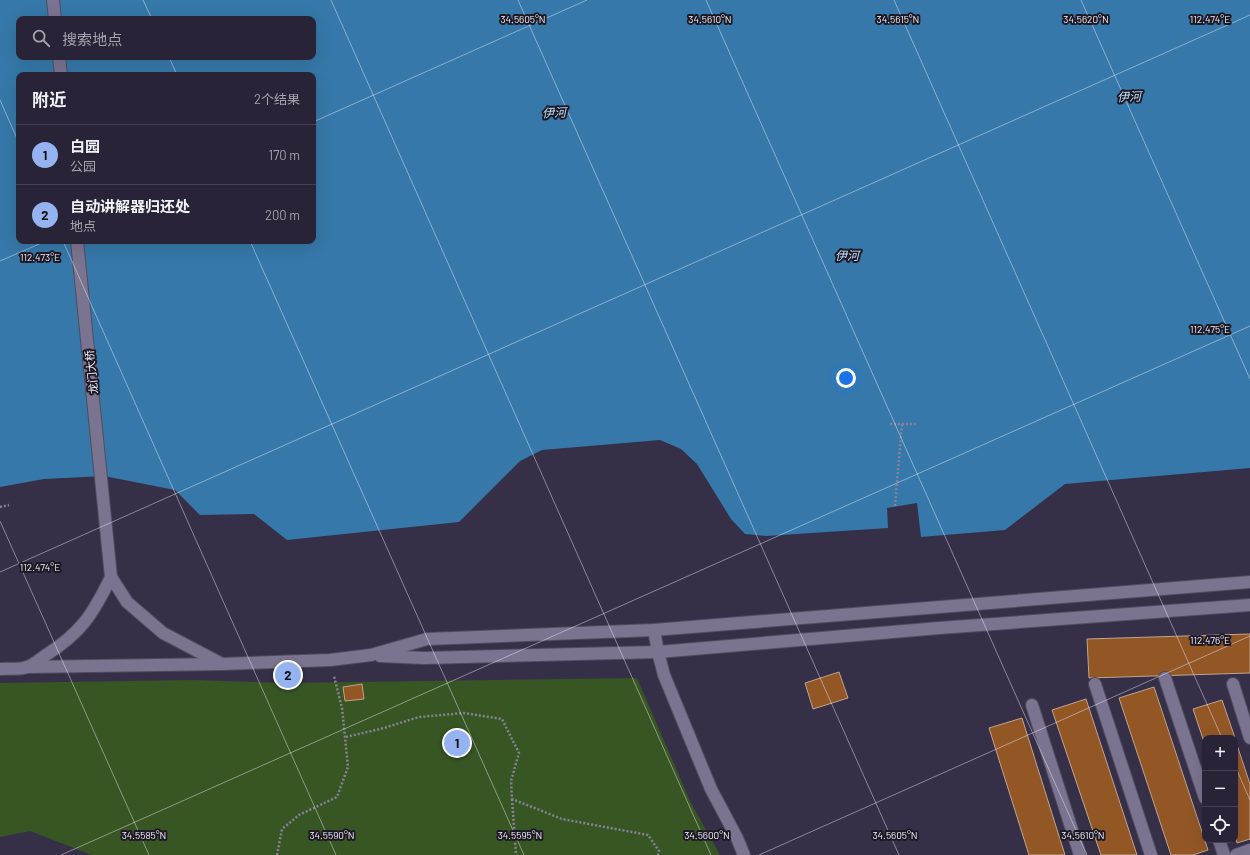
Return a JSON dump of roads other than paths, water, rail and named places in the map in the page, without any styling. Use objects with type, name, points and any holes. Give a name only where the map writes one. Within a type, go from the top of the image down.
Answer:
[{"type":"main road","points":[[53,0],[55,16]]},
{"type":"main road","points":[[59,60],[61,72]]},
{"type":"main road","name":"龙门大桥","points":[[77,244],[110,577]]},
{"type":"main road","points":[[110,577],[127,602],[163,633],[222,664]]},
{"type":"main road","points":[[27,667],[58,647],[78,631],[90,616],[110,577]]},
{"type":"main road","points":[[0,669],[27,667],[222,664],[330,660],[371,655],[427,639],[654,630],[1250,582]]},
{"type":"main road","points":[[371,655],[424,658],[658,652],[939,628],[1250,605]]},
{"type":"main road","points":[[654,630],[664,675],[711,789],[738,838],[744,855]]},
{"type":"main road","points":[[1165,678],[1202,789]]},
{"type":"main road","points":[[1095,684],[1151,855]]},
{"type":"main road","points":[[1233,684],[1250,738]]},
{"type":"main road","points":[[1032,705],[1080,855]]},
{"type":"main road","points":[[1220,843],[1224,855]]},
{"type":"main road","points":[[1236,855],[1250,850]]},
{"type":"water","name":"伊河","points":[[0,0],[1250,0],[1250,468],[1065,484],[1005,530],[921,537],[917,503],[887,508],[888,528],[766,536],[745,534],[731,519],[697,464],[681,449],[660,440],[542,450],[520,461],[459,522],[287,540],[254,514],[200,515],[175,490],[104,476],[44,479],[0,487]]},
{"type":"place","name":"自动讲解器归还处","points":[[288,675]]},
{"type":"place","name":"白园","points":[[457,743]]}]
